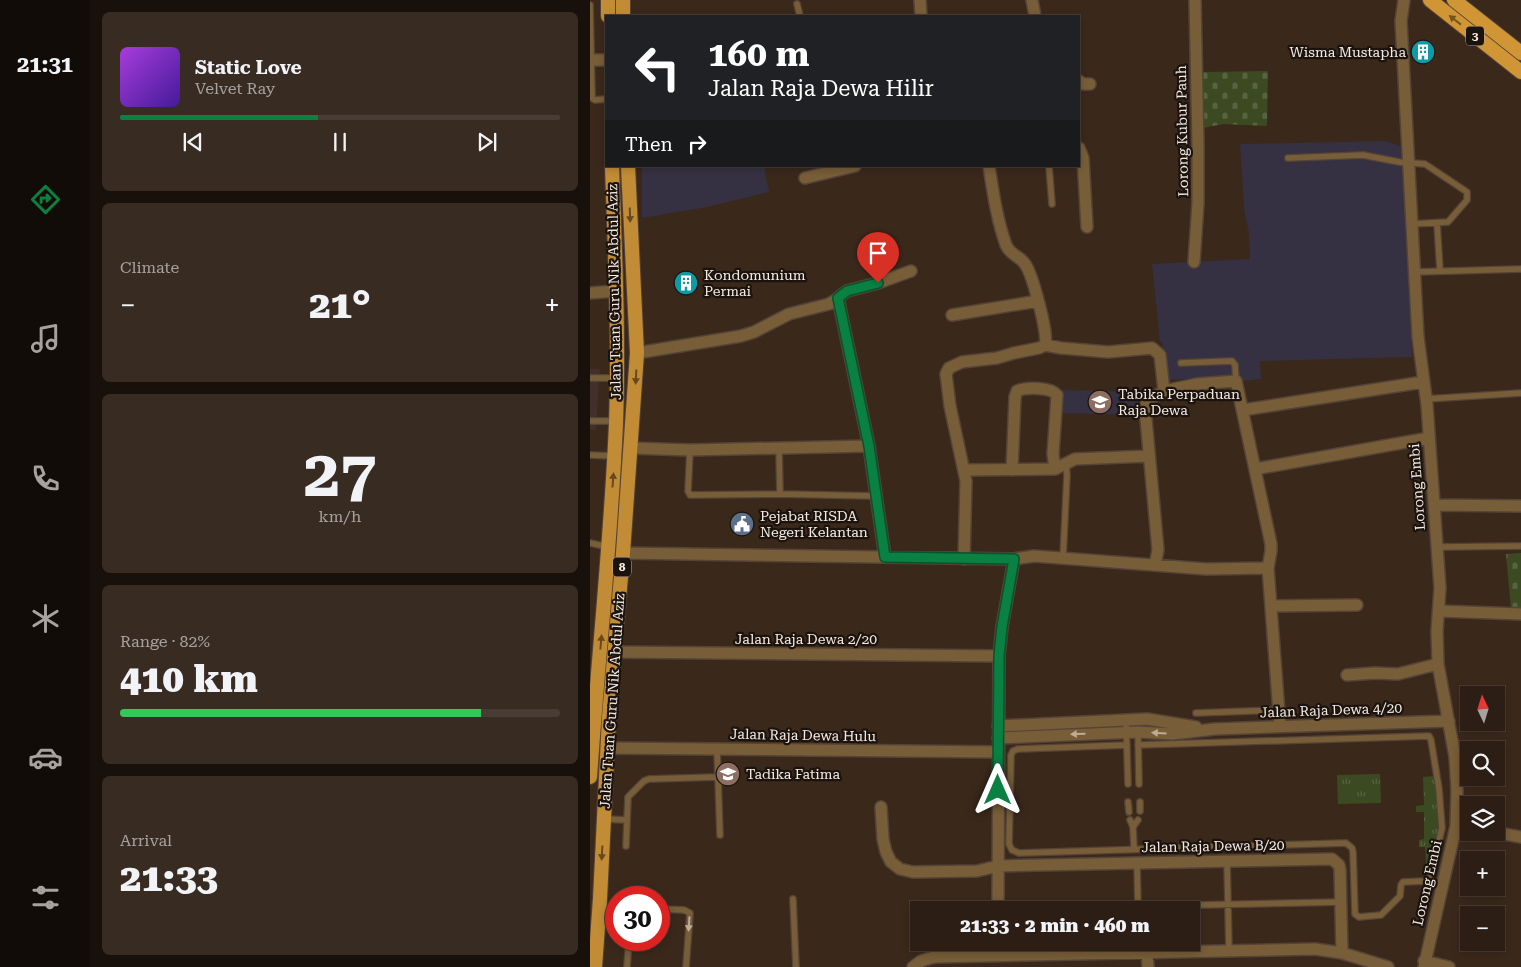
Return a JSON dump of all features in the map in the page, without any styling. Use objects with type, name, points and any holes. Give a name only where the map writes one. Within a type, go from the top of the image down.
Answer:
[{"type":"highway","name":"3","points":[[1430,0],[1521,72]]},
{"type":"highway","name":"3","points":[[1454,0],[1521,53]]},
{"type":"main road","points":[[608,0],[608,15]]},
{"type":"main road","points":[[623,0],[623,15]]},
{"type":"main road","name":"Jalan Tuan Guru Nik Abdul Aziz","points":[[590,778],[592,718],[609,547],[616,421],[616,291],[612,167]]},
{"type":"main road","name":"Jalan Tuan Guru Nik Abdul Aziz","points":[[595,967],[596,902],[604,819],[607,748],[637,353],[628,167]]},
{"type":"main road","points":[[617,378],[625,357],[629,354],[637,353]]},
{"type":"street","points":[[920,0],[921,15]]},
{"type":"street","points":[[1032,0],[1035,15]]},
{"type":"street","name":"Lorong Kubur Pauh","points":[[1194,267],[1198,203],[1195,0]]},
{"type":"street","name":"Lorong Embi","points":[[1404,0],[1400,21],[1414,272],[1418,337],[1426,399],[1440,588],[1440,611],[1437,630],[1438,664],[1455,757],[1456,790],[1456,826],[1424,964]]},
{"type":"street","points":[[591,60],[605,60]]},
{"type":"street","points":[[1080,82],[1083,84],[1090,84]]},
{"type":"street","points":[[1080,150],[1083,158],[1087,227]]},
{"type":"street","points":[[805,178],[851,167]]},
{"type":"street","points":[[990,167],[998,212],[1007,246],[1012,254],[1026,264],[1038,301],[1047,338],[1046,345]]},
{"type":"street","points":[[637,353],[748,334],[789,314],[829,304],[847,291],[878,283],[911,271]]},
{"type":"street","points":[[590,294],[616,291]]},
{"type":"street","points":[[838,298],[869,446],[885,557]]},
{"type":"street","points":[[952,315],[1038,301]]},
{"type":"street","points":[[964,558],[966,486],[950,406],[947,371],[952,365],[997,358],[1046,345],[1108,352],[1152,348],[1160,355],[1164,391]]},
{"type":"street","points":[[1155,565],[1158,550],[1146,404],[1164,391],[1197,384],[1236,381],[1271,544],[1268,568],[1280,726]]},
{"type":"street","points":[[1242,410],[1423,382]]},
{"type":"street","points":[[1012,470],[1015,397],[1017,391],[1023,389],[1050,390],[1057,395],[1053,454],[1054,469]]},
{"type":"street","points":[[1255,469],[1429,438]]},
{"type":"street","points":[[631,448],[690,450],[869,446]]},
{"type":"street","points":[[964,470],[1054,469],[1066,464],[1070,460],[1080,458],[1150,456]]},
{"type":"street","points":[[1434,505],[1521,506]]},
{"type":"street","points":[[623,553],[1014,559],[1034,556],[1206,568],[1268,568]]},
{"type":"street","points":[[998,901],[999,656],[1014,559]]},
{"type":"street","points":[[1271,606],[1357,605]]},
{"type":"street","points":[[1440,611],[1521,614]]},
{"type":"street","name":"Jalan Raja Dewa 2/20","points":[[614,652],[999,656]]},
{"type":"street","points":[[1347,675],[1398,674],[1438,664]]},
{"type":"street","name":"Jalan Raja Dewa 4/20","points":[[998,726],[1152,720],[1215,729]]},
{"type":"street","name":"Jalan Raja Dewa 4/20","points":[[998,738],[1132,732],[1172,734],[1215,729],[1449,721]]},
{"type":"street","name":"Jalan Raja Dewa Hulu","points":[[607,748],[998,752]]},
{"type":"street","name":"Jalan Raja Dewa B/20","points":[[881,807],[883,839],[886,852],[891,862],[900,869],[913,872],[977,871],[998,866],[1332,859],[1340,870],[1342,952]]},
{"type":"street","points":[[1456,826],[1460,827]]},
{"type":"street","points":[[1505,834],[1521,837]]},
{"type":"street","points":[[1200,951],[1315,949],[1342,952],[1388,967]]},
{"type":"street","points":[[997,951],[997,956]]},
{"type":"street","points":[[913,967],[921,961],[934,957],[1142,951],[1148,967]]},
{"type":"street","points":[[1424,964],[1449,967]]},
{"type":"lane","points":[[590,4],[592,98],[595,100],[605,99]]},
{"type":"lane","points":[[797,4],[800,15]]},
{"type":"lane","points":[[1288,158],[1363,155],[1426,164],[1467,192],[1467,200],[1448,222],[1412,224]]},
{"type":"lane","points":[[1049,167],[1052,204]]},
{"type":"lane","points":[[1437,223],[1440,271]]},
{"type":"lane","points":[[1414,272],[1521,269]]},
{"type":"lane","points":[[1181,363],[1232,361],[1235,365],[1236,381]]},
{"type":"lane","points":[[590,378],[617,378]]},
{"type":"lane","points":[[1426,399],[1521,393]]},
{"type":"lane","points":[[590,421],[616,421]]},
{"type":"lane","points":[[779,448],[780,494]]},
{"type":"lane","points":[[690,450],[688,491],[690,495],[876,496]]},
{"type":"lane","points":[[590,456],[614,456]]},
{"type":"lane","points":[[1063,558],[1066,464]]},
{"type":"lane","points":[[590,544],[609,547]]},
{"type":"lane","points":[[1437,547],[1521,546]]},
{"type":"lane","points":[[1196,713],[1279,710]]},
{"type":"lane","points":[[1128,784],[1127,745],[1132,732],[1132,720]]},
{"type":"lane","points":[[1132,720],[1132,732],[1138,745],[1139,784]]},
{"type":"lane","points":[[1127,745],[1018,749],[1013,751],[1011,755],[1009,844],[1012,850],[1019,853],[1346,843],[1352,848],[1353,852],[1355,914],[1359,917],[1378,916],[1400,896],[1403,882],[1426,881],[1430,878],[1442,828],[1439,789],[1429,736],[1138,745]]},
{"type":"lane","points":[[717,749],[720,835]]},
{"type":"lane","points":[[626,846],[628,795],[647,779],[718,777]]},
{"type":"lane","points":[[1128,802],[1128,812]]},
{"type":"lane","points":[[1140,802],[1140,811]]},
{"type":"lane","points":[[604,819],[626,820]]},
{"type":"lane","points":[[1130,820],[1133,827],[1134,849]]},
{"type":"lane","points":[[1133,827],[1138,820]]},
{"type":"lane","points":[[1227,861],[1229,951]]},
{"type":"lane","points":[[1137,863],[1138,901]]},
{"type":"lane","points":[[792,899],[796,967]]},
{"type":"lane","points":[[1200,905],[1341,902]]},
{"type":"lane","points":[[670,909],[684,910],[690,913],[686,967]]},
{"type":"lane","points":[[627,967],[628,951]]},
{"type":"shaded area","points":[[1384,141],[1402,147],[1412,357],[1260,361],[1261,379],[1242,381],[1239,376],[1167,380],[1162,342],[1160,342],[1152,264],[1250,259],[1249,233],[1244,208],[1240,144]]},
{"type":"shaded area","points":[[642,167],[764,167],[769,192],[707,207],[642,218]]},
{"type":"shaded area","points":[[590,369],[600,369],[596,430],[590,430]]},
{"type":"shaded area","name":"Tabika Perpaduan Raja Dewa","points":[[1061,390],[1137,392],[1139,415],[1061,413]]},
{"type":"green space","points":[[1268,71],[1267,126],[1223,124],[1203,128],[1201,72]]},
{"type":"green space","points":[[1521,553],[1521,609],[1511,609],[1506,554]]},
{"type":"green space","points":[[1380,774],[1381,803],[1338,804],[1337,775]]},
{"type":"green space","points":[[1434,776],[1437,788],[1439,826],[1427,875],[1425,847],[1419,847],[1419,840],[1424,839],[1424,812],[1416,812],[1416,806],[1424,805],[1423,777]]},
{"type":"place","name":"Wisma Mustapha","points":[[1423,52]]},
{"type":"place","name":"Kondomunium Permai","points":[[686,283]]},
{"type":"place","name":"Tabika Perpaduan Raja Dewa","points":[[1100,402]]},
{"type":"place","name":"Pejabat RISDA Negeri Kelantan","points":[[742,524]]},
{"type":"place","name":"Tadika Fatima","points":[[728,774]]},
{"type":"route","points":[[878,283],[847,291],[838,298],[869,446],[885,557],[1014,559],[999,656],[998,790]]}]
